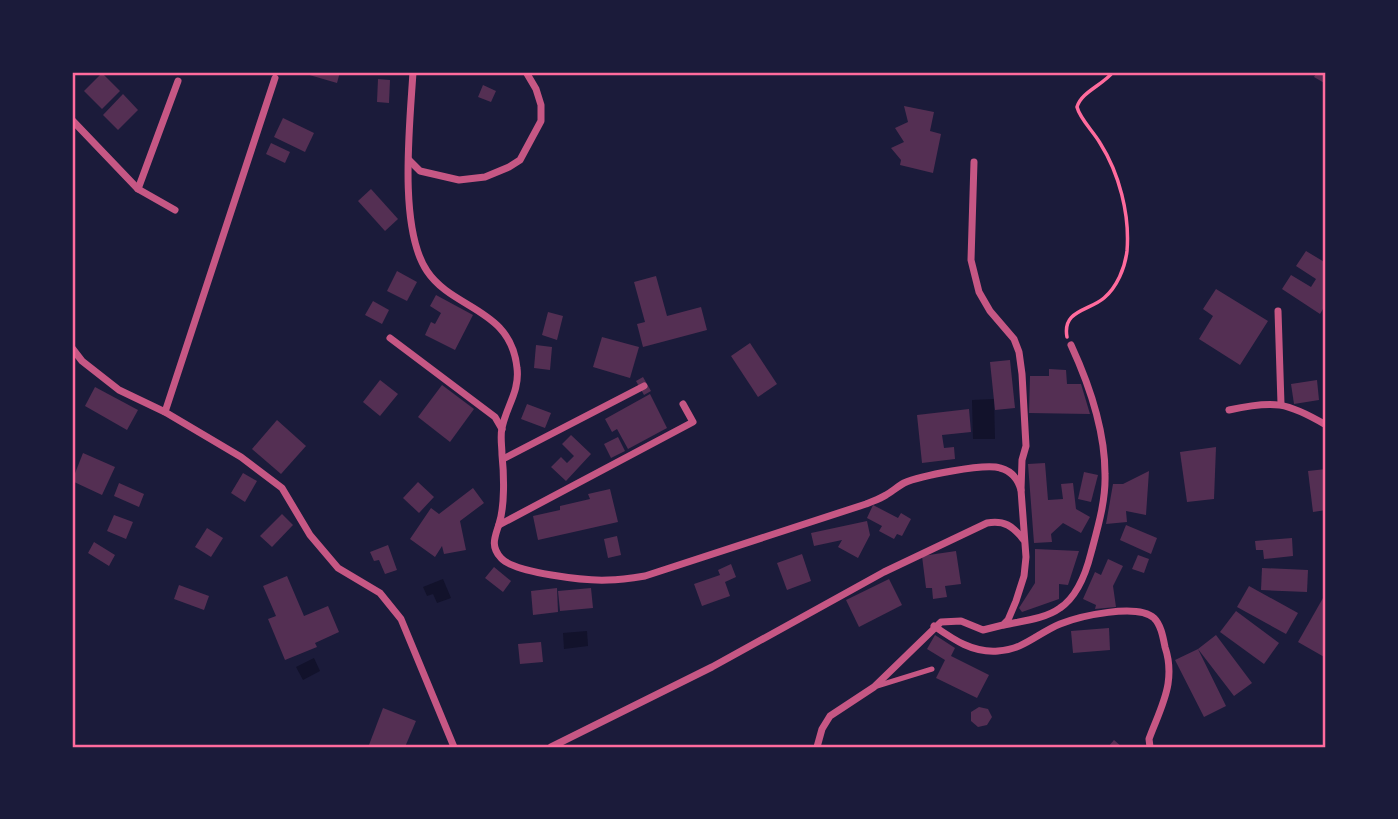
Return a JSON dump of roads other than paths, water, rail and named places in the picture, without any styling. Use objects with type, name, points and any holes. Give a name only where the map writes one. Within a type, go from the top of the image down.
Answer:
[{"type":"street","points":[[413,72],[408,159],[411,216],[422,262],[443,288],[491,318],[512,348],[518,370],[516,392],[502,429],[499,525],[494,537],[495,550],[511,565],[559,576],[609,580],[645,576],[866,504],[922,477],[980,467],[997,467],[1011,473],[1020,484],[1021,490]]},
{"type":"street","points":[[408,159],[421,170],[433,175],[459,180],[485,177],[520,160],[541,121],[541,105],[526,72]]},
{"type":"street","points":[[165,412],[275,78]]},
{"type":"street","points":[[138,189],[178,81]]},
{"type":"street","points":[[72,120],[138,189],[175,211]]},
{"type":"street","points":[[974,162],[971,260],[979,292],[990,311],[1014,339],[1019,352],[1026,446],[1022,460],[1021,490],[1026,557],[1024,576],[1008,620],[1003,625]]},
{"type":"street","points":[[1278,311],[1281,404]]},
{"type":"street","points":[[390,338],[495,417],[502,429]]},
{"type":"street","points":[[817,747],[822,729],[830,716],[874,687],[934,626],[954,620],[983,630],[1053,612],[1076,592],[1088,565],[1103,503],[1104,455],[1085,373],[1071,345]]},
{"type":"street","points":[[72,348],[82,361],[119,390],[165,412],[242,457],[282,488],[310,535],[338,568],[380,593],[401,619],[454,747]]},
{"type":"street","points":[[503,459],[644,387]]},
{"type":"street","points":[[499,525],[693,422],[683,404]]},
{"type":"street","points":[[1229,410],[1281,404],[1326,425]]},
{"type":"street","points":[[551,747],[712,667],[884,572],[987,523],[995,521],[1010,526],[1023,540]]},
{"type":"street","points":[[934,626],[965,646],[995,652],[1026,644],[1057,625],[1092,614],[1137,611],[1148,614],[1157,622],[1169,659],[1165,694],[1149,739],[1150,747]]},
{"type":"lane","points":[[874,687],[932,669]]}]
